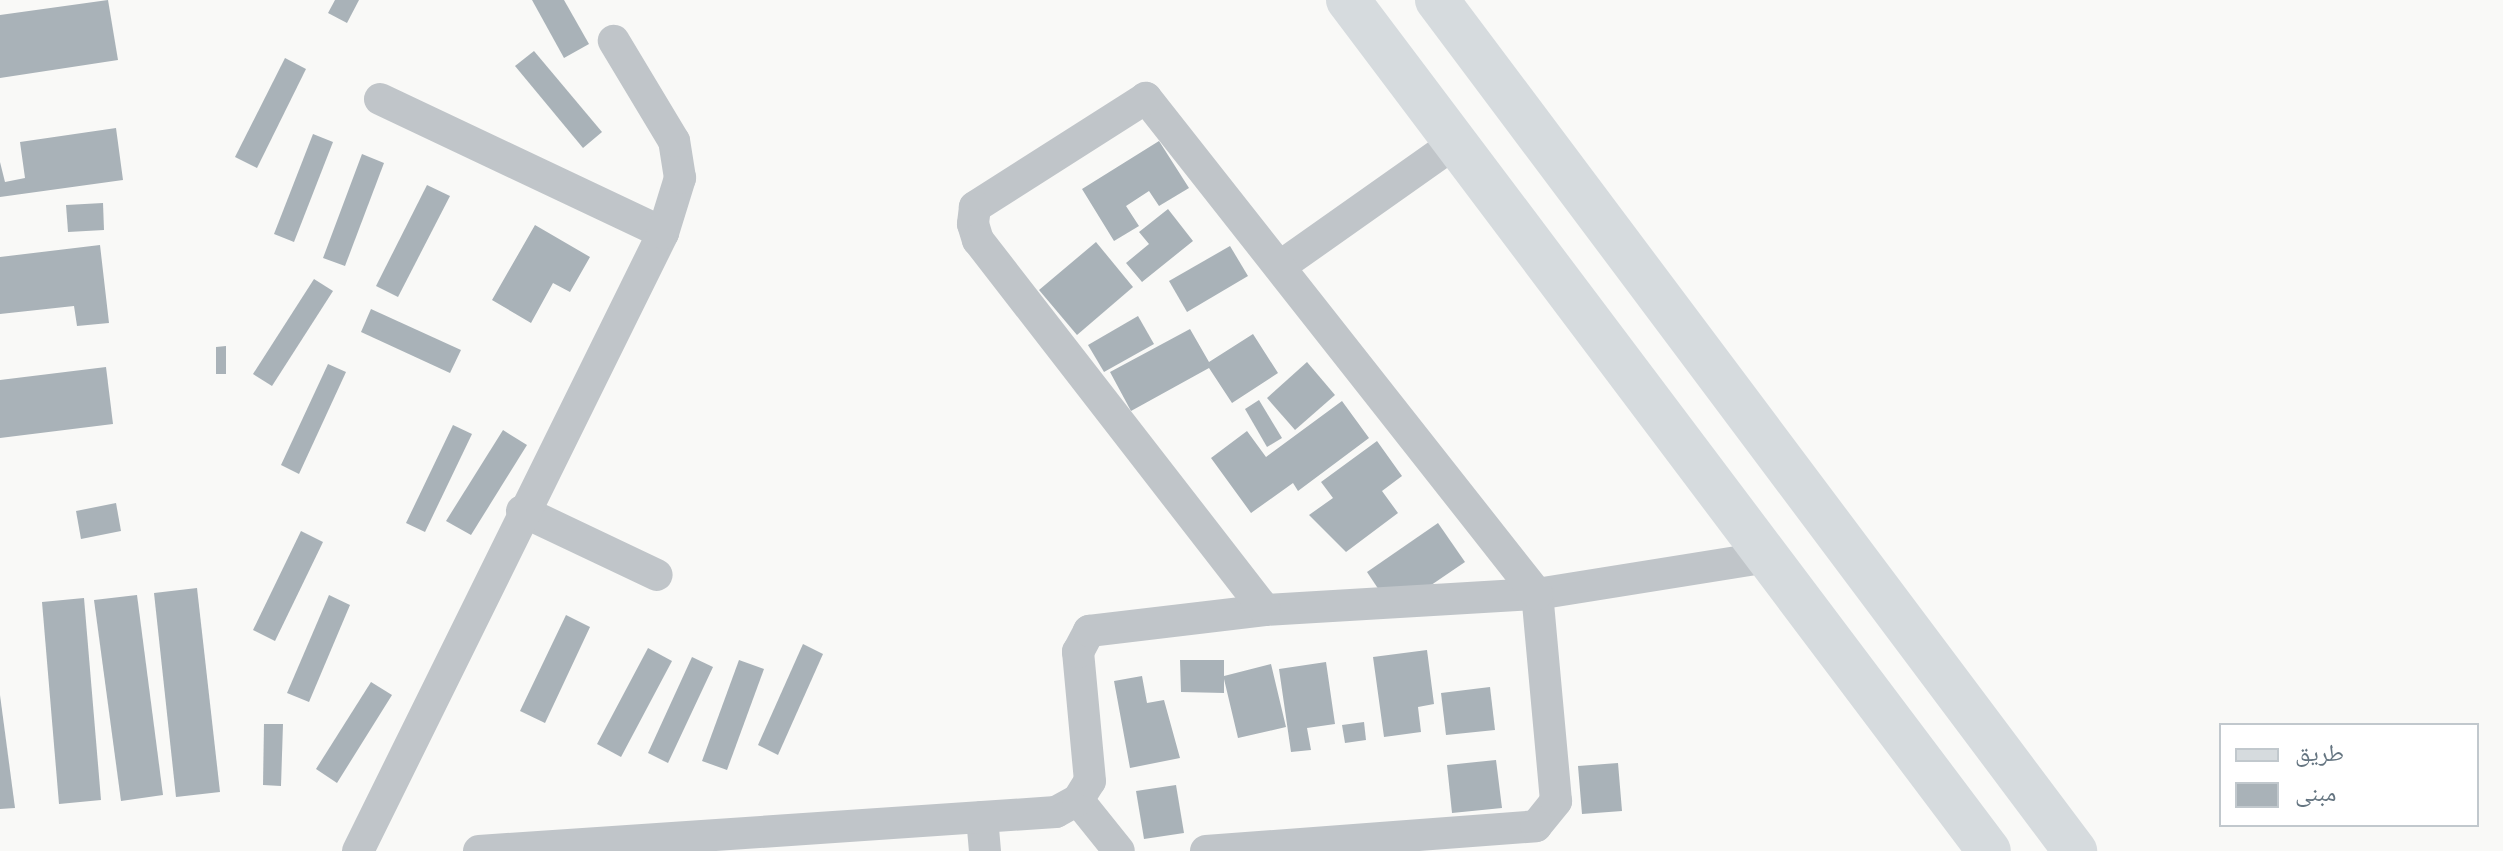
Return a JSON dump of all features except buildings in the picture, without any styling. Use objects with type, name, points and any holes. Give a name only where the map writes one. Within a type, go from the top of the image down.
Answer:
[{"type":"main road","points":[[1348,0],[1989,851]]},
{"type":"main road","points":[[1437,0],[2075,851]]},
{"type":"street","points":[[358,851],[522,511],[663,233],[680,178],[674,141],[614,41]]},
{"type":"street","points":[[1206,851],[1415,839],[1536,826],[1548,818],[1556,801],[1537,594],[1282,265],[1146,98],[975,207],[978,240],[1265,610]]},
{"type":"street","points":[[380,99],[663,233]]},
{"type":"street","points":[[1282,265],[1455,143]]},
{"type":"street","points":[[522,511],[657,575]]},
{"type":"street","points":[[479,851],[1056,812],[1078,800],[1090,781],[1078,652],[1089,631],[1265,610],[1537,594],[1768,557]]},
{"type":"street","points":[[1078,800],[1119,851]]},
{"type":"street","points":[[982,817],[985,851]]}]
